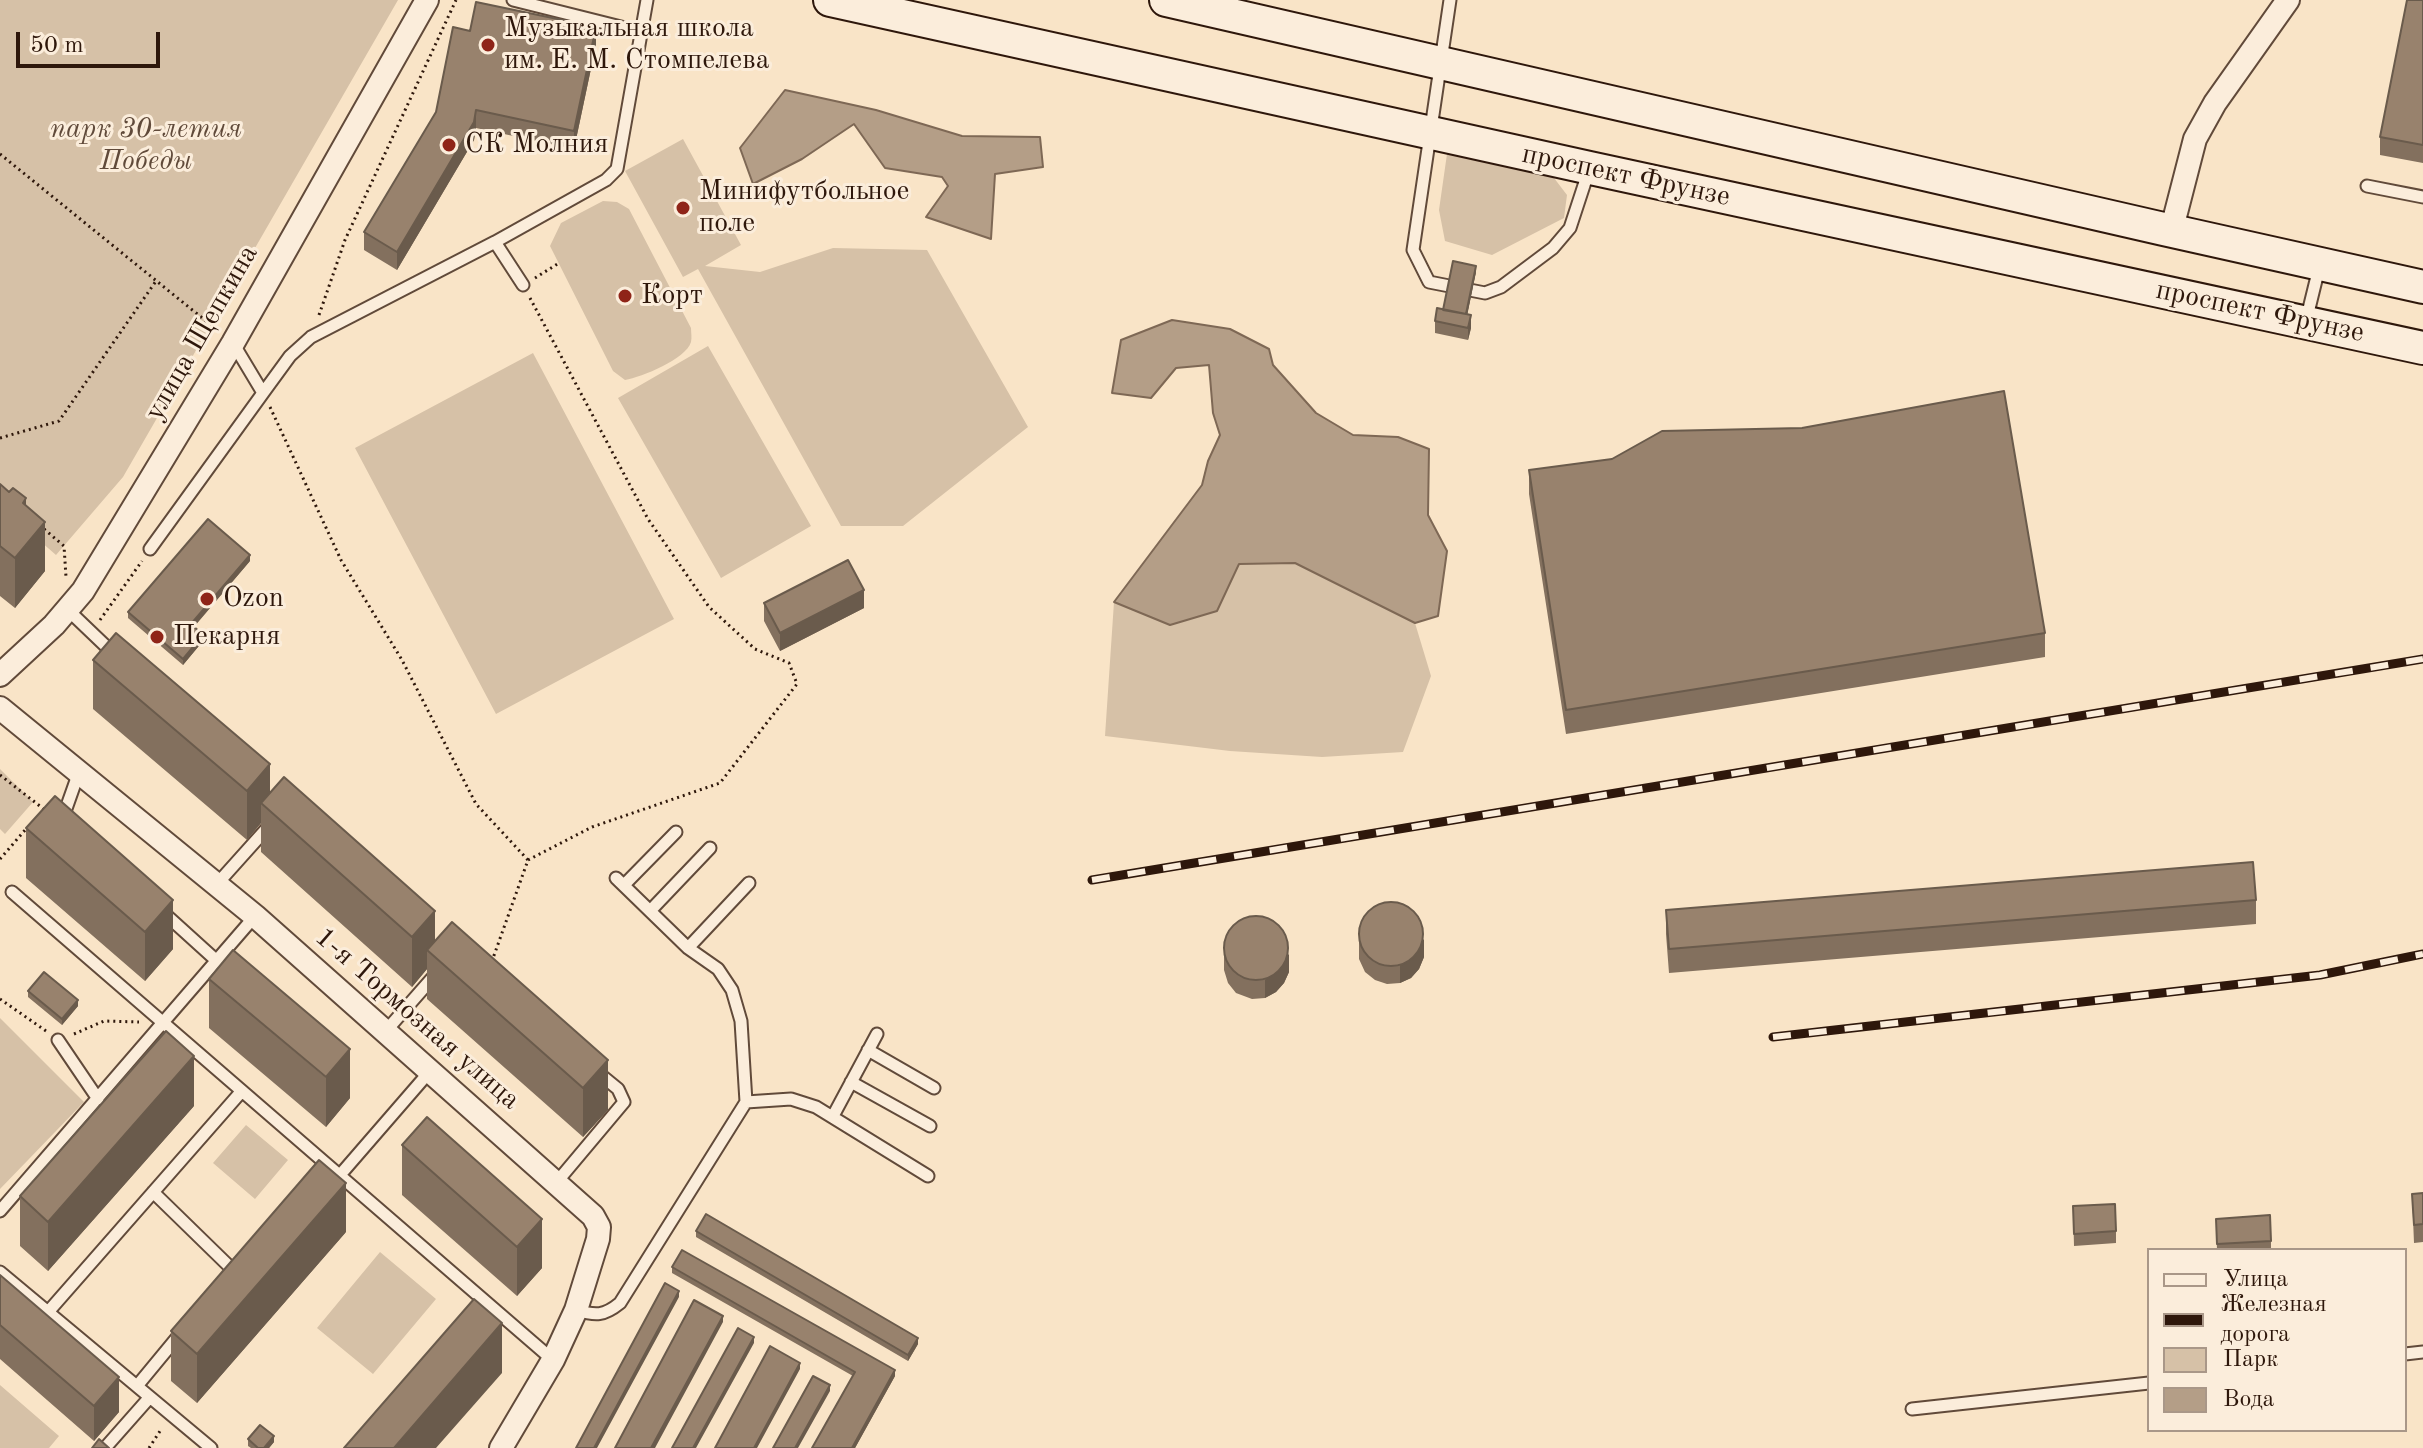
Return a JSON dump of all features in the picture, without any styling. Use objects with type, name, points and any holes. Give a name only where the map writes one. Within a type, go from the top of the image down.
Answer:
[{"type":"main road","name":"проспект Фрунзе","points":[[830,0],[2423,348]]},
{"type":"main road","name":"проспект Фрунзе","points":[[1166,0],[2171,232],[2423,287]]},
{"type":"street","name":"улица Щепкина","points":[[0,675],[68,610],[83,591],[233,343],[427,0]]},
{"type":"street","points":[[2171,232],[2195,139],[2215,103],[2288,0]]},
{"type":"street","name":"1-я Тормозная улица","points":[[0,708],[255,916],[593,1216],[599,1227],[598,1239],[576,1310],[553,1360],[501,1448]]},
{"type":"lane","points":[[513,0],[641,32]]},
{"type":"lane","points":[[150,549],[290,356],[311,337],[495,242],[606,180],[617,169],[647,0]]},
{"type":"lane","points":[[1450,0],[1413,250],[1429,282],[1485,293],[1501,287],[1553,248],[1570,228],[1590,168]]},
{"type":"lane","points":[[2367,186],[2423,197]]},
{"type":"lane","points":[[495,242],[523,285]]},
{"type":"lane","points":[[2306,322],[2319,264]]},
{"type":"lane","points":[[233,343],[263,393]]},
{"type":"lane","points":[[68,610],[126,663]]},
{"type":"lane","points":[[72,832],[61,822],[79,772]]},
{"type":"lane","points":[[217,884],[278,816]]},
{"type":"lane","points":[[576,1310],[593,1315],[606,1314],[620,1303],[746,1102],[741,1021],[732,990],[718,969],[688,948],[620,882],[676,832]]},
{"type":"lane","points":[[650,911],[710,848]]},
{"type":"lane","points":[[688,948],[749,883]]},
{"type":"lane","points":[[12,892],[553,1360]]},
{"type":"lane","points":[[151,902],[218,962]]},
{"type":"lane","points":[[0,1211],[255,916]]},
{"type":"lane","points":[[385,1032],[445,964]]},
{"type":"lane","points":[[833,1116],[877,1034]]},
{"type":"lane","points":[[58,1040],[98,1099]]},
{"type":"lane","points":[[868,1050],[934,1088]]},
{"type":"lane","points":[[556,1183],[624,1102],[618,1089],[582,1059]]},
{"type":"lane","points":[[340,1175],[431,1070]]},
{"type":"lane","points":[[851,1082],[930,1126]]},
{"type":"lane","points":[[48,1312],[241,1092]]},
{"type":"lane","points":[[746,1102],[791,1099],[833,1116],[928,1176]]},
{"type":"lane","points":[[315,1176],[325,1164]]},
{"type":"lane","points":[[153,1192],[234,1271]]},
{"type":"lane","points":[[225,1282],[244,1259]]},
{"type":"lane","points":[[0,1272],[211,1448]]},
{"type":"lane","points":[[469,1308],[479,1296]]},
{"type":"lane","points":[[137,1386],[186,1328]]},
{"type":"lane","points":[[1912,1409],[2147,1383]]},
{"type":"lane","points":[[105,1448],[150,1397]]},
{"type":"path","points":[[311,337],[345,240],[456,0]]},
{"type":"path","points":[[0,154],[233,343]]},
{"type":"path","points":[[491,964],[528,860],[592,827],[720,783],[797,684],[789,663],[755,649],[709,607],[648,519],[523,285],[559,263]]},
{"type":"path","points":[[0,438],[59,421],[156,281]]},
{"type":"path","points":[[263,393],[341,560],[402,660],[476,804],[528,860]]},
{"type":"path","points":[[42,527],[64,546],[68,610]]},
{"type":"path","points":[[91,633],[150,549]]},
{"type":"path","points":[[0,775],[61,822]]},
{"type":"path","points":[[0,859],[26,829]]},
{"type":"path","points":[[0,999],[58,1040],[104,1021],[164,1023]]},
{"type":"path","points":[[149,1448],[171,1416]]},
{"type":"green space","name":"парк 30-летия Победы","points":[[0,0],[398,0],[123,477],[56,555],[0,506]]},
{"type":"green space","points":[[683,139],[741,245],[705,266],[760,272],[833,248],[927,250],[1028,427],[903,526],[841,526],[698,269],[683,277],[625,171]]},
{"type":"green space","points":[[1447,154],[1551,174],[1567,195],[1564,218],[1492,255],[1445,241],[1439,210]]},
{"type":"green space","name":"Корт","points":[[603,201],[617,202],[629,209],[691,328],[691,342],[681,355],[652,371],[625,380],[613,371],[550,246],[561,223]]},
{"type":"green space","points":[[708,346],[811,526],[721,578],[618,398]]},
{"type":"green space","points":[[533,353],[674,619],[496,714],[355,448]]},
{"type":"green space","points":[[1295,563],[1415,623],[1431,676],[1403,752],[1322,757],[1230,751],[1105,736],[1114,602],[1170,625],[1217,611],[1239,564]]},
{"type":"green space","points":[[0,769],[33,802],[5,834],[0,829]]},
{"type":"green space","points":[[0,1018],[84,1102],[0,1189]]},
{"type":"green space","points":[[246,1125],[288,1160],[255,1199],[213,1163]]},
{"type":"green space","points":[[380,1252],[436,1299],[373,1374],[317,1328]]},
{"type":"green space","points":[[0,1385],[59,1436],[49,1448],[0,1448]]},
{"type":"water","points":[[785,90],[876,110],[962,136],[1040,137],[1043,167],[995,174],[991,239],[926,217],[948,186],[942,177],[885,168],[854,124],[802,159],[753,184],[740,148]]},
{"type":"water","points":[[1172,320],[1230,329],[1269,349],[1273,365],[1316,413],[1353,435],[1398,437],[1429,449],[1428,515],[1447,551],[1438,616],[1415,623],[1295,563],[1239,564],[1217,611],[1170,625],[1114,602],[1202,485],[1208,461],[1220,435],[1213,413],[1209,365],[1176,368],[1151,398],[1112,393],[1121,340]]},
{"type":"building","points":[[2407,0],[2423,0],[2423,145],[2380,137]]},
{"type":"building","name":"СК Молния","points":[[476,2],[596,27],[574,131],[476,110],[474,122],[397,252],[364,232],[436,112],[453,27],[470,31]]},
{"type":"building","points":[[1453,261],[1476,266],[1466,314],[1443,310]]},
{"type":"building","points":[[1437,308],[1471,315],[1468,328],[1435,321]]},
{"type":"building","points":[[2004,391],[2045,633],[1566,710],[1529,470],[1612,459],[1662,431],[1802,428]]},
{"type":"building","points":[[0,484],[9,492],[13,488],[26,498],[23,503],[45,522],[15,558],[0,546]]},
{"type":"building","points":[[208,519],[250,555],[191,624],[203,635],[183,659],[128,612]]},
{"type":"building","points":[[848,560],[864,590],[780,633],[764,603]]},
{"type":"building","points":[[116,633],[270,764],[247,791],[93,660]]},
{"type":"building","points":[[284,777],[435,911],[412,937],[261,803]]},
{"type":"building","points":[[55,796],[173,900],[145,932],[26,828]]},
{"type":"building","points":[[2253,862],[2256,900],[1669,949],[1666,910]]},
{"type":"building","points":[[1385,902],[1397,902],[1414,911],[1421,922],[1421,946],[1414,957],[1397,966],[1385,966],[1373,961],[1364,952],[1359,940],[1359,928],[1364,916],[1373,907]]},
{"type":"building","points":[[1250,916],[1262,916],[1279,925],[1286,936],[1286,960],[1279,971],[1262,980],[1250,980],[1238,975],[1229,966],[1224,954],[1224,942],[1229,930],[1238,921]]},
{"type":"building","points":[[452,922],[608,1060],[583,1088],[427,950]]},
{"type":"building","points":[[233,950],[350,1049],[326,1077],[209,979]]},
{"type":"building","points":[[44,972],[78,1000],[62,1019],[28,991]]},
{"type":"building","points":[[166,1031],[194,1056],[48,1222],[20,1196]]},
{"type":"building","points":[[427,1117],[542,1219],[517,1247],[402,1145]]},
{"type":"building","points":[[319,1160],[346,1183],[197,1354],[171,1331]]},
{"type":"building","points":[[2423,1193],[2423,1224],[2414,1225],[2412,1194]]},
{"type":"building","points":[[2115,1204],[2116,1231],[2074,1234],[2073,1206]]},
{"type":"building","points":[[706,1214],[918,1338],[908,1355],[696,1231]]},
{"type":"building","points":[[2270,1215],[2271,1241],[2217,1244],[2216,1219]]},
{"type":"building","points":[[682,1250],[895,1370],[852,1448],[812,1448],[855,1372],[672,1267]]},
{"type":"building","points":[[0,1275],[119,1377],[94,1406],[0,1325]]},
{"type":"building","points":[[665,1283],[679,1291],[594,1448],[576,1448]]},
{"type":"building","points":[[474,1299],[502,1323],[394,1448],[344,1448]]},
{"type":"building","points":[[694,1300],[723,1316],[651,1448],[615,1448]]},
{"type":"building","points":[[738,1328],[754,1337],[693,1448],[672,1448]]},
{"type":"building","points":[[770,1346],[800,1363],[754,1448],[715,1448]]},
{"type":"building","points":[[813,1376],[830,1385],[795,1448],[773,1448]]},
{"type":"building","points":[[260,1425],[274,1436],[264,1448],[258,1448],[248,1439]]},
{"type":"building","points":[[99,1439],[109,1448],[92,1448]]},
{"type":"railway","points":[[1092,880],[2423,659]]},
{"type":"railway","points":[[1773,1037],[2320,975],[2423,954]]},
{"type":"place","name":"Музыкальная школа им. Е. М. Стомпелева","points":[[488,45]]},
{"type":"place","name":"СК Молния","points":[[449,145]]},
{"type":"place","name":"Минифутбольное поле","points":[[683,208]]},
{"type":"place","name":"Корт","points":[[625,296]]},
{"type":"place","name":"Ozon","points":[[207,599]]},
{"type":"place","name":"Пекарня","points":[[157,637]]}]
